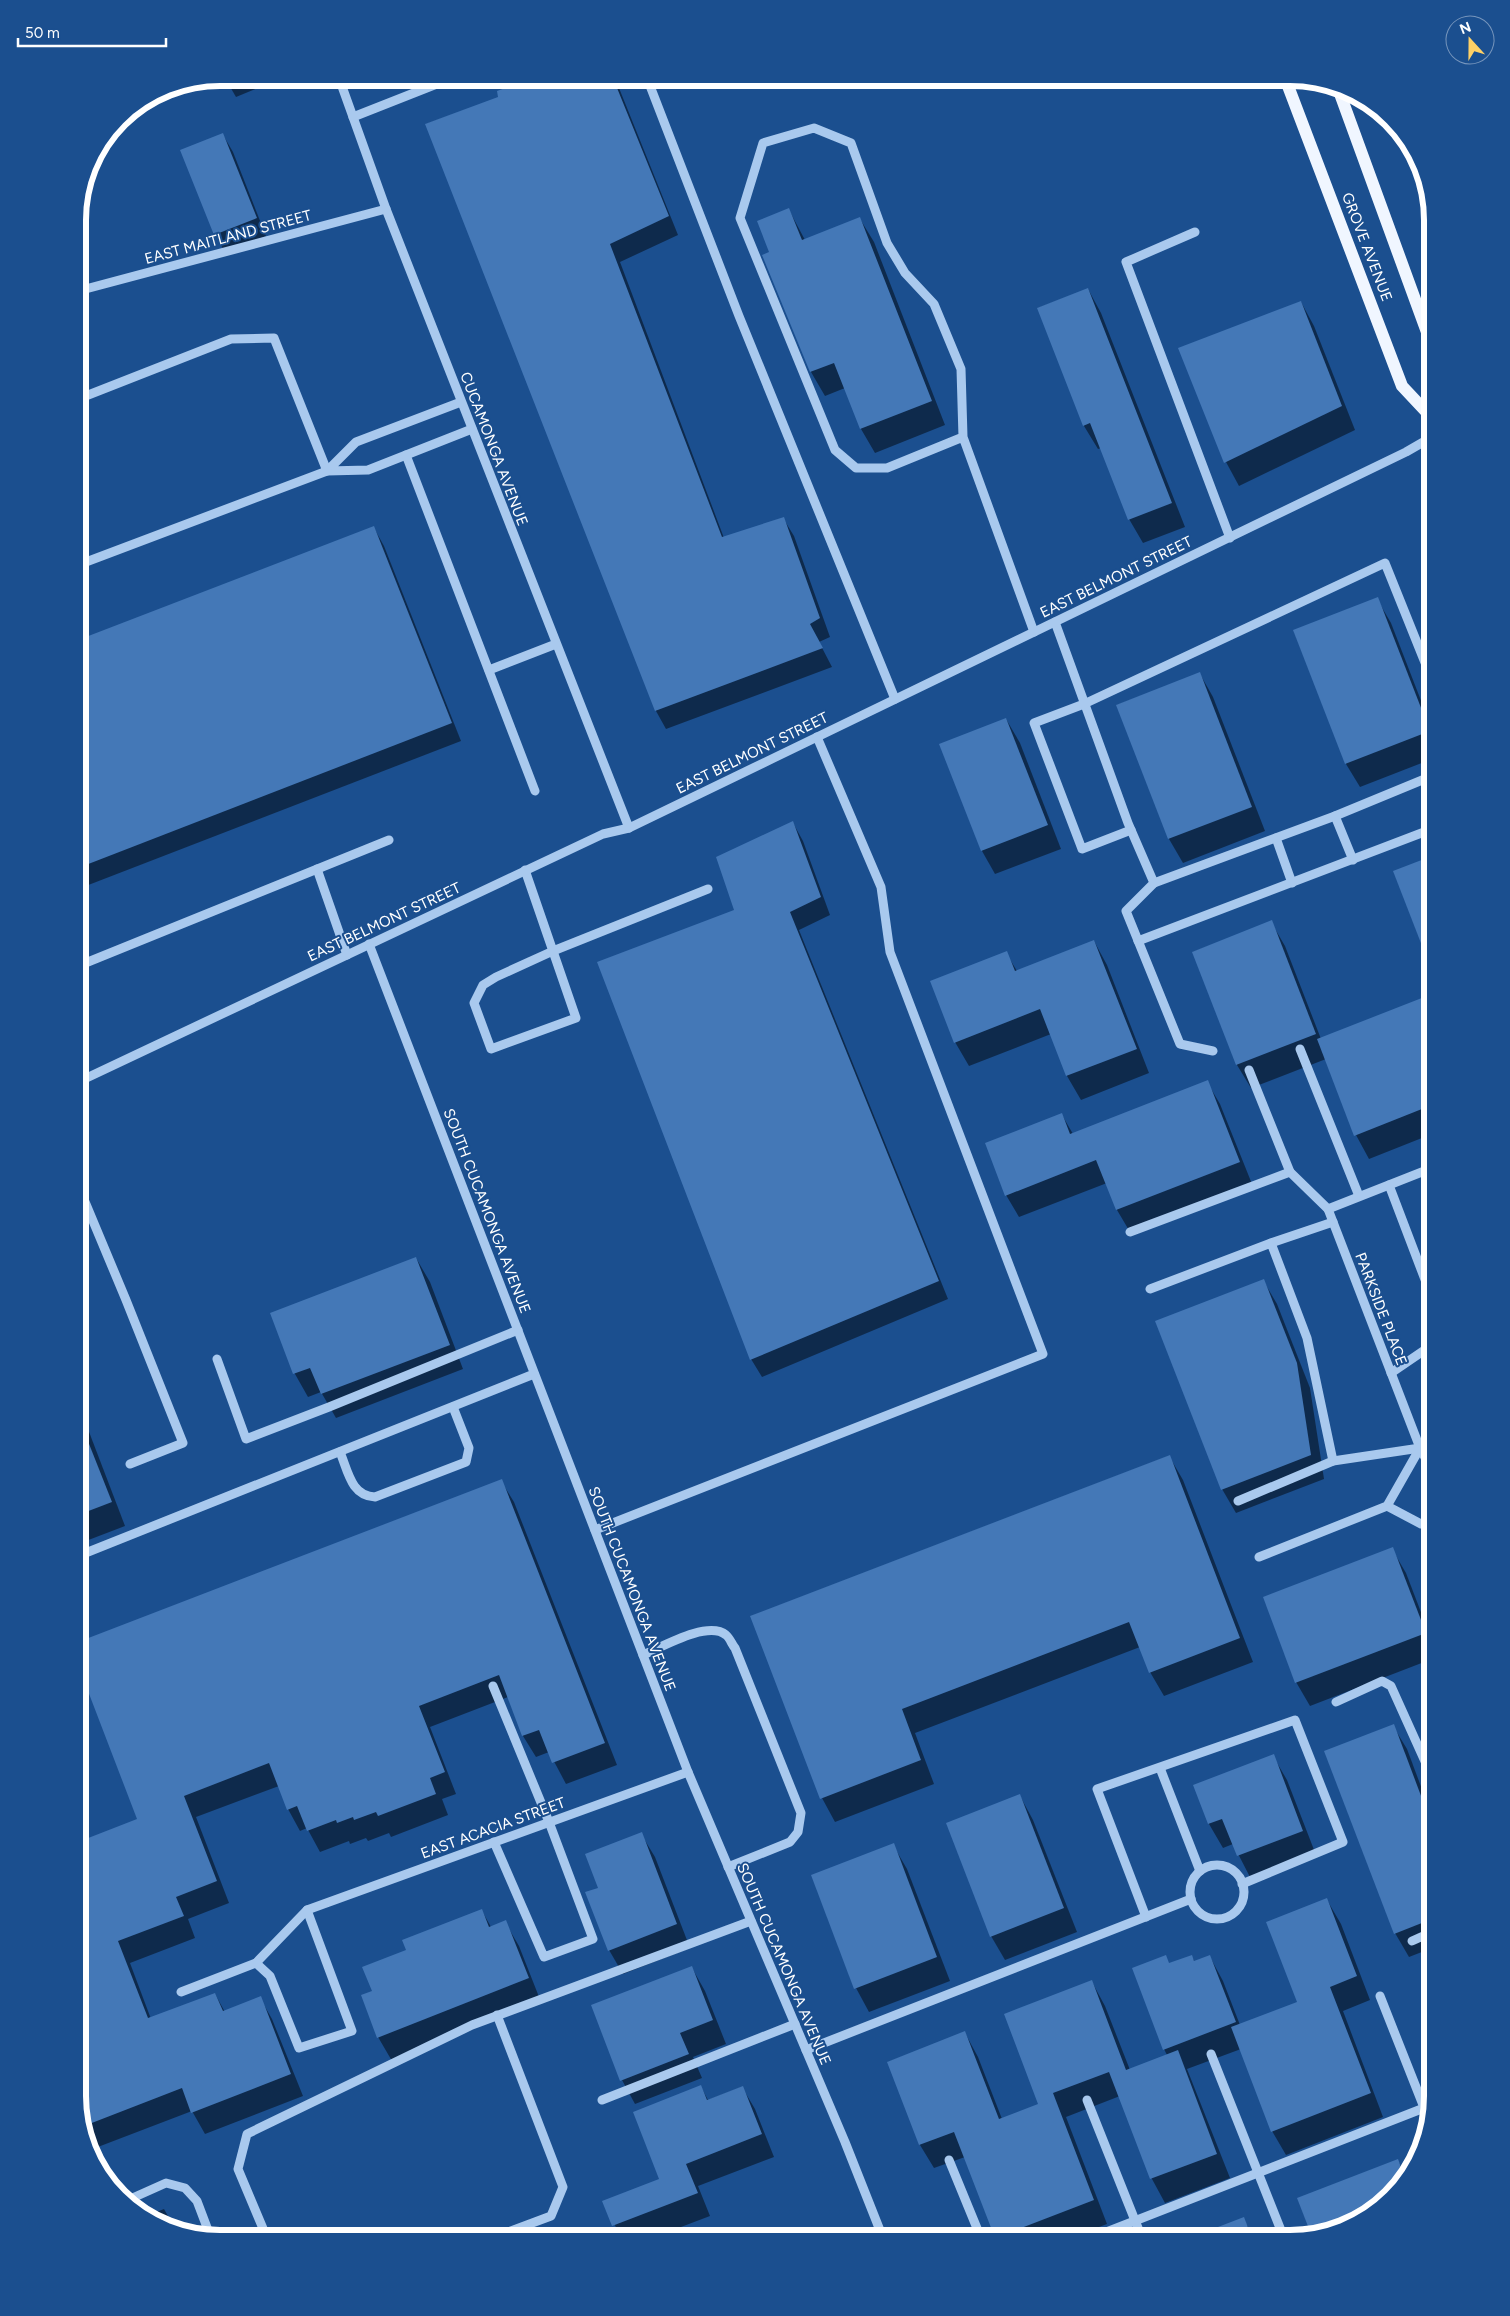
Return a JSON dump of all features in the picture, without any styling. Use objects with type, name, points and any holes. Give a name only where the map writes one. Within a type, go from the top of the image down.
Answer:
[{"type":"main road","name":"GROVE AVENUE","points":[[1288,87],[1402,386],[1424,409]]},
{"type":"main road","name":"GROVE AVENUE","points":[[1341,97],[1424,324]]},
{"type":"street","name":"CUCAMONGA AVENUE","points":[[342,87],[386,209],[629,828]]},
{"type":"street","points":[[353,117],[429,87]]},
{"type":"street","points":[[650,87],[739,316],[895,699]]},
{"type":"street","points":[[962,437],[887,468],[856,468],[834,450],[740,218],[763,143],[814,128],[850,143],[888,243],[905,273],[934,304],[961,369],[962,437],[1034,632]]},
{"type":"street","name":"EAST MAITLAND STREET","points":[[87,289],[386,209]]},
{"type":"street","points":[[1195,232],[1126,262],[1230,538]]},
{"type":"street","points":[[87,396],[231,339],[274,338],[327,471]]},
{"type":"street","points":[[327,471],[356,442],[462,402]]},
{"type":"street","points":[[87,562],[327,471],[368,470],[472,429]]},
{"type":"street","name":"EAST BELMONT STREET","points":[[87,1078],[603,834],[629,828],[1230,538],[1424,442]]},
{"type":"street","points":[[406,455],[535,791]]},
{"type":"street","points":[[1131,830],[1082,849],[1034,723],[1084,704],[1386,563],[1424,660]]},
{"type":"street","points":[[1054,622],[1131,830],[1154,883]]},
{"type":"street","points":[[489,670],[556,644]]},
{"type":"street","points":[[595,1530],[1043,1354],[890,952],[881,887],[817,737]]},
{"type":"street","points":[[1213,1051],[1180,1044],[1126,911],[1154,883],[1335,816],[1424,779]]},
{"type":"street","points":[[1335,816],[1353,860]]},
{"type":"street","points":[[1138,941],[1424,832]]},
{"type":"street","points":[[1276,838],[1292,883]]},
{"type":"street","points":[[87,963],[389,840]]},
{"type":"street","points":[[317,869],[347,955]]},
{"type":"street","points":[[526,870],[553,951],[576,1018],[491,1049],[474,1003],[483,985],[496,977],[553,951],[708,889]]},
{"type":"street","name":"SOUTH CUCAMONGA AVENUE","points":[[369,944],[688,1772],[846,2142],[880,2230]]},
{"type":"street","points":[[1300,1049],[1358,1196]]},
{"type":"street","points":[[1249,1070],[1290,1172],[1328,1208],[1424,1171]]},
{"type":"street","points":[[1130,1232],[1290,1172]]},
{"type":"street","points":[[1389,1185],[1424,1277]]},
{"type":"street","points":[[86,1206],[183,1442],[130,1464]]},
{"type":"street","name":"PARKSIDE PLACE","points":[[1328,1208],[1424,1456]]},
{"type":"street","points":[[1150,1290],[1271,1243],[1333,1222]]},
{"type":"street","points":[[1271,1243],[1307,1338],[1333,1461]]},
{"type":"street","points":[[217,1359],[246,1438],[329,1407],[518,1330]]},
{"type":"street","points":[[1391,1373],[1424,1350]]},
{"type":"street","points":[[86,1553],[534,1374]]},
{"type":"street","points":[[340,1452],[355,1490],[365,1497],[375,1497],[466,1462],[469,1448],[453,1406]]},
{"type":"street","points":[[1259,1557],[1387,1506],[1420,1448]]},
{"type":"street","points":[[1238,1501],[1333,1461],[1424,1448]]},
{"type":"street","points":[[1387,1506],[1421,1524],[1424,1523]]},
{"type":"street","points":[[643,1655],[703,1630],[717,1631],[727,1636],[738,1658],[801,1813],[798,1832],[790,1842],[728,1867]]},
{"type":"street","points":[[1336,1702],[1382,1681],[1392,1686],[1424,1759]]},
{"type":"street","points":[[493,1686],[549,1822],[593,1939],[544,1957],[494,1842]]},
{"type":"street","points":[[1146,1917],[1097,1789],[1295,1720],[1343,1842],[1242,1884]]},
{"type":"street","points":[[1160,1768],[1200,1871]]},
{"type":"street","name":"EAST ACACIA STREET","points":[[307,1910],[688,1772]]},
{"type":"street","points":[[1224,1866],[1232,1870],[1242,1884],[1244,1893],[1242,1902],[1231,1916],[1222,1919],[1204,1916],[1197,1911],[1191,1899],[1190,1886],[1200,1871],[1208,1867],[1224,1866]]},
{"type":"street","points":[[806,2050],[1191,1899]]},
{"type":"street","points":[[181,1992],[256,1963],[307,1910],[352,2031],[299,2048],[270,1976],[256,1963]]},
{"type":"street","points":[[263,2229],[238,2169],[247,2134],[472,2024],[751,1921]]},
{"type":"street","points":[[1412,1941],[1424,1936]]},
{"type":"street","points":[[1380,1996],[1423,2106]]},
{"type":"street","points":[[497,2015],[563,2186],[551,2216],[515,2229]]},
{"type":"street","points":[[602,2100],[795,2024]]},
{"type":"street","points":[[1211,2054],[1281,2230]]},
{"type":"street","points":[[1088,2100],[1139,2230]]},
{"type":"street","points":[[1112,2230],[1258,2172],[1423,2113]]},
{"type":"street","points":[[949,2160],[978,2230]]},
{"type":"street","points":[[133,2198],[166,2183],[186,2188],[196,2201],[207,2229]]},
{"type":"building","points":[[508,87],[617,87],[669,216],[610,244],[722,537],[784,517],[820,618],[810,624],[823,648],[655,711],[425,124],[498,97],[497,91]]},
{"type":"building","points":[[223,133],[257,218],[214,235],[180,150]]},
{"type":"building","points":[[789,208],[802,240],[860,217],[932,401],[860,429],[834,363],[810,372],[762,255],[769,252],[757,221]]},
{"type":"building","points":[[1088,288],[1172,503],[1128,520],[1090,423],[1083,426],[1037,308]]},
{"type":"building","points":[[1301,301],[1342,406],[1224,463],[1178,348]]},
{"type":"building","points":[[374,526],[452,723],[87,865],[87,637]]},
{"type":"building","points":[[1378,597],[1424,716],[1424,733],[1345,764],[1293,630]]},
{"type":"building","points":[[1200,672],[1252,807],[1168,839],[1116,705]]},
{"type":"building","points":[[1006,718],[1048,825],[981,851],[939,744]]},
{"type":"building","points":[[793,821],[821,897],[790,912],[939,1281],[750,1360],[597,962],[734,910],[716,857]]},
{"type":"building","points":[[1424,859],[1424,951],[1393,871]]},
{"type":"building","points":[[1272,920],[1316,1034],[1236,1065],[1192,952]]},
{"type":"building","points":[[1094,940],[1137,1049],[1066,1076],[1040,1009],[954,1043],[930,981],[1007,951],[1015,971]]},
{"type":"building","points":[[1424,997],[1424,1108],[1354,1136],[1317,1039]]},
{"type":"building","points":[[1208,1080],[1240,1162],[1116,1210],[1096,1160],[1005,1196],[985,1143],[1062,1113],[1070,1134]]},
{"type":"building","points":[[416,1257],[450,1345],[321,1394],[310,1368],[293,1374],[270,1313]]},
{"type":"building","points":[[1264,1279],[1297,1363],[1311,1455],[1221,1490],[1155,1321]]},
{"type":"building","points":[[86,1437],[112,1502],[86,1512]]},
{"type":"building","points":[[1170,1455],[1240,1638],[1149,1673],[1129,1622],[902,1709],[921,1760],[820,1799],[750,1616]]},
{"type":"building","points":[[502,1479],[605,1743],[552,1763],[539,1730],[522,1736],[499,1675],[419,1706],[445,1772],[430,1778],[436,1794],[378,1816],[376,1812],[354,1820],[353,1817],[337,1823],[336,1820],[307,1831],[297,1806],[287,1810],[269,1763],[184,1796],[217,1881],[176,1897],[184,1916],[118,1941],[148,2018],[215,1993],[223,2011],[261,1996],[291,2074],[191,2113],[182,2088],[89,2124],[86,2096],[86,1839],[137,1819],[86,1686],[86,1639]]},
{"type":"building","points":[[1393,1547],[1424,1628],[1424,1634],[1295,1683],[1263,1597]]},
{"type":"building","points":[[1394,1724],[1424,1804],[1424,1922],[1394,1934],[1324,1751]]},
{"type":"building","points":[[1274,1754],[1303,1831],[1237,1856],[1222,1819],[1208,1824],[1193,1785]]},
{"type":"building","points":[[1020,1794],[1064,1908],[990,1937],[946,1823]]},
{"type":"building","points":[[642,1832],[677,1924],[608,1951],[585,1892],[598,1888],[585,1854]]},
{"type":"building","points":[[894,1843],[937,1957],[854,1989],[811,1875]]},
{"type":"building","points":[[1327,1898],[1357,1976],[1330,1987],[1371,2093],[1271,2132],[1231,2027],[1297,2002],[1266,1922]]},
{"type":"building","points":[[482,1909],[489,1927],[506,1920],[529,1978],[377,2038],[361,1995],[372,1991],[362,1967],[406,1950],[402,1940]]},
{"type":"building","points":[[1166,1955],[1169,1963],[1192,1955],[1194,1961],[1210,1955],[1236,2022],[1163,2050],[1132,1968]]},
{"type":"building","points":[[692,1966],[713,2020],[680,2033],[689,2054],[620,2081],[591,2005]]},
{"type":"building","points":[[1092,1980],[1126,2070],[1178,2050],[1217,2154],[1150,2179],[1109,2072],[1053,2093],[1094,2200],[1017,2230],[992,2230],[954,2132],[919,2145],[887,2062],[965,2031],[999,2119],[1038,2104],[1004,2014]]},
{"type":"building","points":[[701,2085],[707,2100],[743,2086],[762,2134],[686,2164],[698,2193],[612,2226],[602,2201],[659,2179],[633,2112]]},
{"type":"building","points":[[1398,2159],[1402,2169],[1391,2184],[1378,2197],[1349,2216],[1325,2225],[1309,2229],[1297,2198]]},
{"type":"building","points":[[1244,2217],[1249,2230],[1210,2230]]}]
